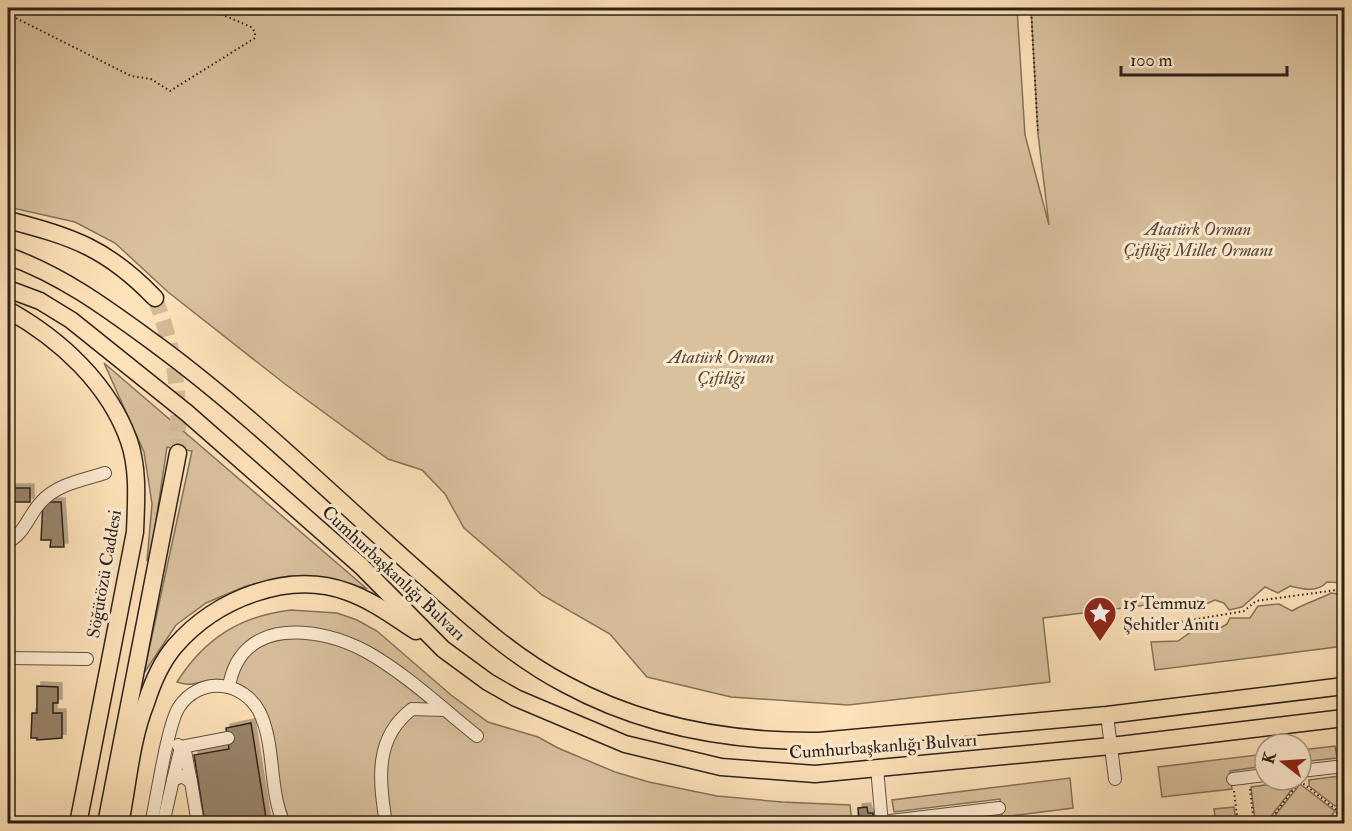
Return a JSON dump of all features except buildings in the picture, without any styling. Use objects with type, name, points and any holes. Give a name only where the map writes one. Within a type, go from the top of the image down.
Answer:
[{"type":"main road","points":[[8,220],[74,238],[99,251],[132,275],[155,298]]},
{"type":"main road","name":"Cumhurbaşkanlığı Bulvarı","points":[[8,256],[39,267],[78,288],[202,379],[496,639],[563,684],[609,705],[696,731],[786,742],[849,739],[1107,715],[1344,686]]},
{"type":"main road","name":"Cumhurbaşkanlığı Bulvarı","points":[[8,289],[40,301],[71,320],[187,413],[362,566],[443,649],[488,682],[516,698],[597,734],[657,754],[721,767],[815,774],[1111,746],[1344,718]]},
{"type":"main road","name":"Söğütözü Caddesi","points":[[8,309],[80,363],[108,398],[130,442],[137,487],[135,532],[78,824]]},
{"type":"main road","points":[[106,824],[178,453]]},
{"type":"main road","points":[[120,824],[145,704],[158,673],[173,647],[217,610],[273,588],[302,584],[325,586],[348,592],[373,603],[443,649]]},
{"type":"lane","points":[[8,542],[18,536],[40,503],[55,490],[105,472]]},
{"type":"lane","points":[[229,687],[238,658],[254,642],[280,633],[309,635],[338,641],[366,652],[477,736]]},
{"type":"lane","points":[[8,658],[87,659]]},
{"type":"lane","points":[[163,824],[173,780],[175,715],[183,700],[202,688],[217,685],[229,687],[249,698],[261,716],[277,804],[284,824]]},
{"type":"lane","points":[[386,824],[382,751],[392,727],[412,709],[425,707],[444,710]]},
{"type":"lane","points":[[1107,715],[1115,779]]},
{"type":"lane","points":[[175,744],[228,738]]},
{"type":"lane","points":[[175,744],[187,757],[198,824]]},
{"type":"lane","points":[[151,824],[175,744]]},
{"type":"lane","points":[[1313,770],[1344,766]]},
{"type":"lane","points":[[877,768],[882,823],[999,808]]},
{"type":"lane","points":[[173,780],[182,776],[191,782]]},
{"type":"lane","points":[[1233,779],[1253,776]]},
{"type":"path","points":[[8,14],[57,36],[131,76],[151,79],[170,91],[255,38],[255,32],[251,27],[207,8]]},
{"type":"path","points":[[1031,8],[1038,134]]},
{"type":"path","points":[[1150,627],[1244,611],[1256,601],[1344,589]]},
{"type":"path","points":[[1248,777],[1254,824]]},
{"type":"path","points":[[1233,779],[1238,824]]},
{"type":"path","points":[[1267,824],[1300,781],[1338,811]]},
{"type":"path","points":[[1328,824],[1338,811],[1344,810]]},
{"type":"green space","name":"Atatürk Orman Çiftliği","points":[[8,8],[1017,8],[1025,135],[1049,225],[1038,134],[1031,8],[1344,8],[1344,583],[1327,582],[1319,588],[1309,589],[1290,586],[1278,593],[1265,587],[1242,607],[1229,610],[1224,603],[1215,600],[1195,609],[1173,603],[1148,611],[1147,605],[1043,618],[1050,682],[848,705],[731,697],[647,677],[610,634],[542,595],[464,528],[445,494],[422,470],[388,459],[285,384],[168,292],[115,243],[75,222],[8,207]]},
{"type":"green space","points":[[104,363],[366,588],[289,576],[246,586],[206,603],[176,625],[144,673],[192,451],[167,447],[151,554],[147,561],[152,504],[144,452]]},
{"type":"green space","points":[[1331,593],[1344,595],[1344,646],[1155,670],[1151,642],[1178,641],[1198,627],[1219,629],[1227,624],[1230,618],[1250,618],[1258,606],[1279,604],[1292,611]]},
{"type":"green space","points":[[291,610],[337,613],[357,620],[377,631],[451,695],[488,722],[538,737],[615,772],[649,782],[717,796],[850,805],[852,823],[290,823],[283,802],[263,707],[247,690],[233,682],[209,680],[190,684],[177,682],[199,653],[225,632],[255,618]]},
{"type":"green space","points":[[1335,746],[1337,758],[1313,761],[1313,749]]},
{"type":"green space","points":[[1253,755],[1253,768],[1230,771],[1232,789],[1162,797],[1158,767]]},
{"type":"green space","points":[[1339,776],[1342,805],[1335,806],[1313,789],[1313,779]]},
{"type":"green space","points":[[1070,778],[1073,808],[1002,817],[1000,799],[894,812],[892,800]]},
{"type":"green space","points":[[1251,787],[1253,787],[1253,792],[1290,792],[1268,820],[1255,821]]},
{"type":"green space","points":[[1294,792],[1310,792],[1335,811],[1326,823],[1269,823]]},
{"type":"green space","points":[[1234,807],[1236,823],[1216,823],[1214,809]]},
{"type":"tunnel","points":[[155,298],[168,338],[175,374],[178,453]]},
{"type":"place","name":"15 Temmuz Şehitler Anıtı","points":[[1100,642]]},
{"type":"park label","name":"Atatürk Orman Çiftliği Millet Ormanı","points":[[1198,239]]}]
